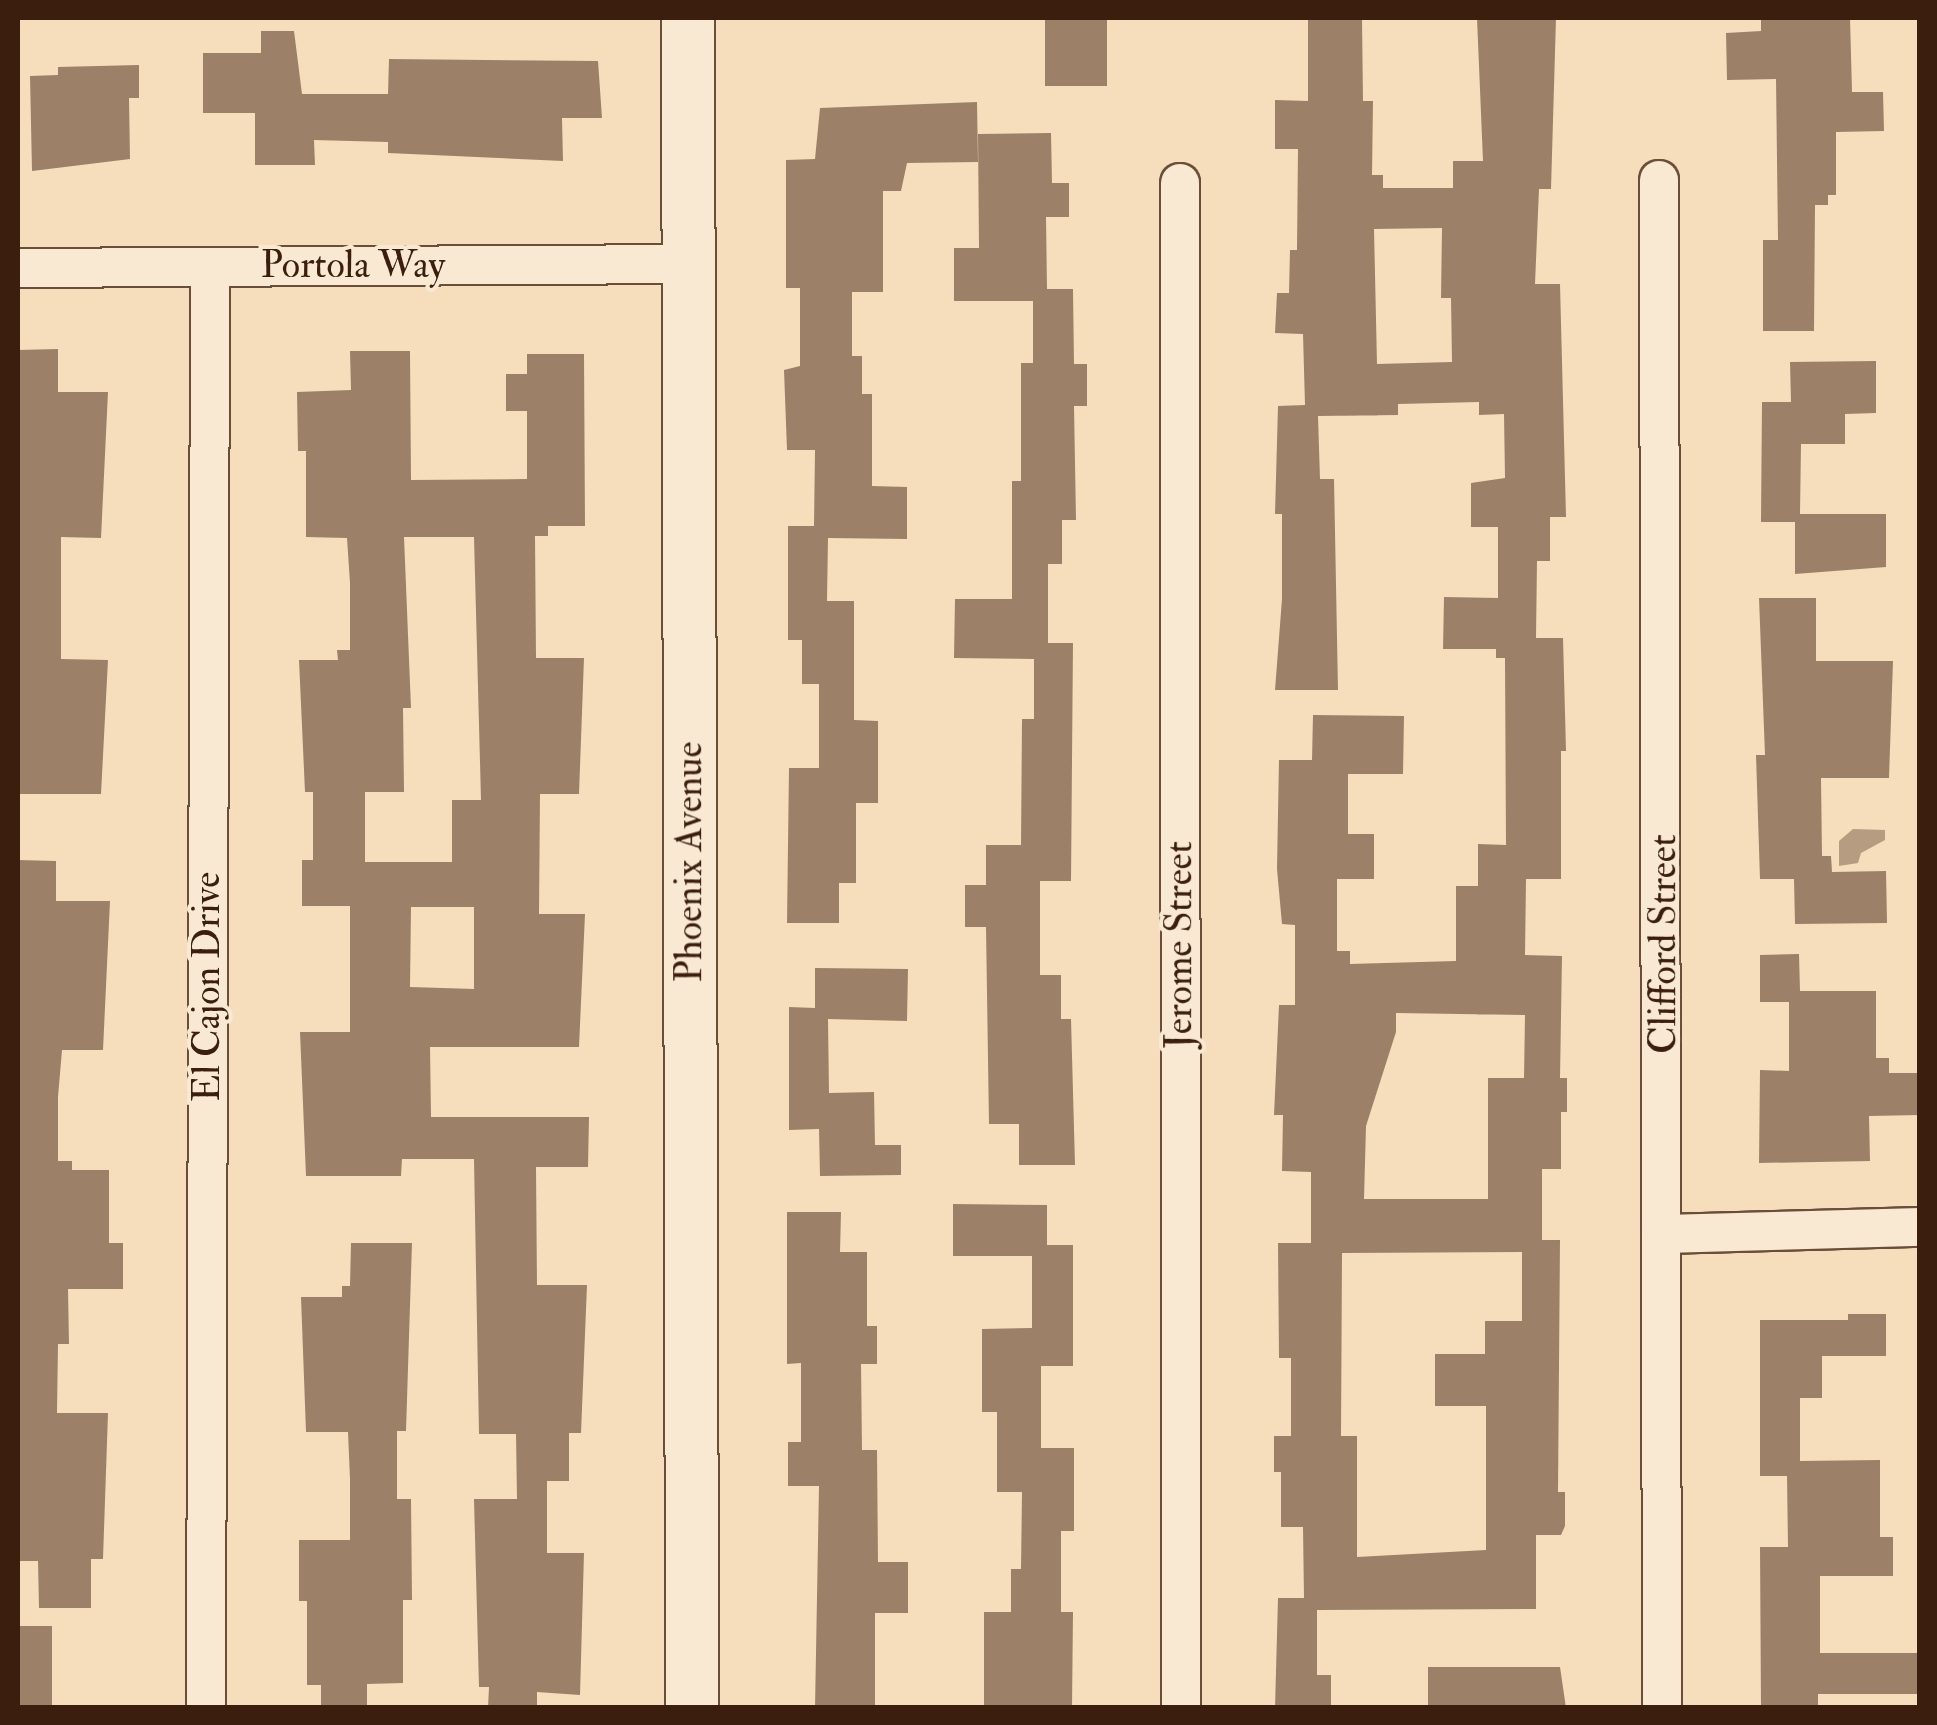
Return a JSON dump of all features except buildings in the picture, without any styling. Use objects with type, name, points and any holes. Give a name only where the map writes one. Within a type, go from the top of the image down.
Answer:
[{"type":"street","name":"Phoenix Avenue","points":[[688,18],[692,1708]]},
{"type":"street","name":"Clifford Street","points":[[1659,180],[1666,1234],[1662,1708]]},
{"type":"street","name":"Jerome Street","points":[[1180,183],[1181,1708]]},
{"type":"street","name":"Portola Way","points":[[18,268],[690,264]]},
{"type":"street","name":"El Cajon Drive","points":[[206,1708],[210,267]]},
{"type":"street","points":[[1666,1234],[1920,1227]]},
{"type":"shaded area","points":[[1853,829],[1885,830],[1885,840],[1861,853],[1858,863],[1839,866],[1839,841]]}]
